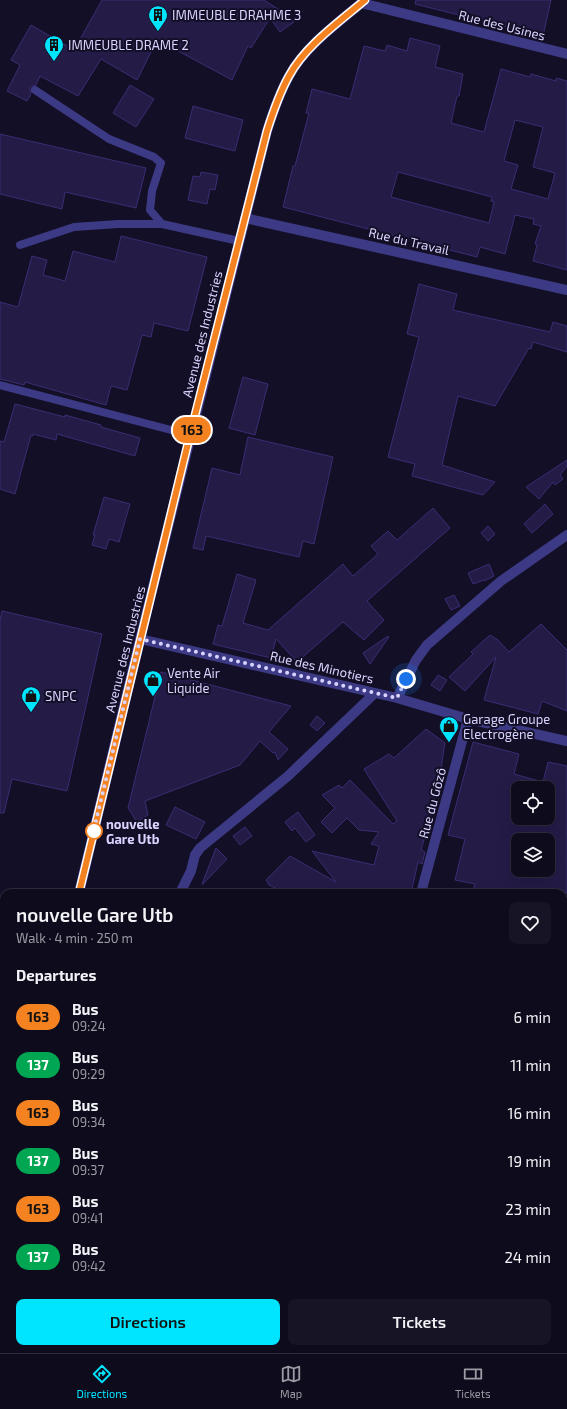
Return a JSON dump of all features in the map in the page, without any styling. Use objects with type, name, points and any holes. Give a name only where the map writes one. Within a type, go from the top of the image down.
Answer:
[{"type":"street","name":"Rue des Usines","points":[[363,2],[567,54]]},
{"type":"street","name":"Avenue des Industries","points":[[80,889],[190,435],[267,131],[280,94],[290,75],[303,57],[322,37],[363,2]]},
{"type":"street","name":"Rue du Travail","points":[[245,218],[567,290]]},
{"type":"street","points":[[397,698],[416,660],[428,645],[500,581],[567,535]]},
{"type":"street","name":"Rue des Minotiers","points":[[140,639],[397,698],[468,719],[567,741]]},
{"type":"street","points":[[182,889],[200,848],[288,776],[375,693]]},
{"type":"street","name":"Rue du Gôzô","points":[[422,889],[468,719]]},
{"type":"lane","points":[[35,90],[109,139],[154,157],[161,163],[152,191],[150,210],[162,224]]},
{"type":"lane","points":[[20,245],[74,227],[118,224],[162,224],[239,241]]},
{"type":"lane","points":[[0,385],[190,435]]},
{"type":"building","points":[[102,0],[264,0],[289,16],[294,22],[280,32],[270,18],[251,48],[248,46],[232,80],[167,45],[166,48],[156,42],[137,80],[101,59],[78,96],[40,76],[36,85],[30,87],[31,94],[27,101],[7,91],[20,65],[11,60],[31,25],[74,50]]},
{"type":"building","points":[[416,0],[551,0],[543,36],[415,4]]},
{"type":"building","points":[[410,38],[440,46],[435,67],[463,74],[459,96],[457,96],[451,123],[484,132],[501,69],[530,77],[531,74],[556,81],[556,78],[567,81],[567,270],[533,261],[537,245],[535,244],[541,226],[533,224],[534,219],[515,215],[505,254],[480,247],[477,257],[283,207],[293,166],[295,166],[309,113],[306,113],[312,89],[350,99],[364,46],[385,51],[387,45],[407,51]],"holes":[[[515,120],[543,127],[533,167],[555,173],[548,199],[511,189],[518,165],[504,161]],[[398,172],[492,197],[491,201],[494,202],[489,223],[391,197]]]},
{"type":"building","points":[[130,85],[154,99],[136,127],[113,113]]},
{"type":"building","points":[[193,106],[243,120],[235,151],[185,138]]},
{"type":"building","points":[[0,134],[146,168],[136,208],[65,192],[62,209],[0,194]]},
{"type":"building","points":[[201,172],[218,175],[215,190],[210,189],[207,204],[188,200],[193,176],[200,177]]},
{"type":"building","points":[[121,236],[207,257],[188,331],[154,323],[151,337],[142,335],[127,390],[111,386],[106,405],[25,382],[24,385],[0,379],[0,302],[18,307],[32,256],[47,260],[43,275],[65,281],[73,251],[115,262]]},
{"type":"building","points":[[419,284],[457,294],[453,310],[550,332],[553,322],[567,326],[567,352],[533,342],[531,349],[529,348],[495,406],[458,396],[442,465],[495,482],[483,495],[412,476],[415,464],[388,457],[419,337],[407,334]]},
{"type":"building","points":[[243,377],[268,384],[255,435],[229,428]]},
{"type":"building","points":[[15,404],[65,417],[65,415],[140,438],[135,456],[57,434],[56,440],[33,434],[33,436],[31,435],[15,494],[0,489],[0,441],[4,442]]},
{"type":"building","points":[[248,437],[333,457],[314,544],[303,541],[299,557],[206,536],[203,550],[193,548],[212,468],[240,475]]},
{"type":"building","points":[[567,460],[567,466],[560,475],[563,479],[555,485],[553,482],[539,499],[526,487]]},
{"type":"building","points":[[104,497],[130,504],[119,542],[109,539],[106,549],[92,545],[95,535],[93,535]]},
{"type":"building","points":[[545,504],[553,514],[532,533],[524,524]]},
{"type":"building","points":[[433,508],[450,528],[367,601],[384,620],[364,640],[343,622],[297,662],[276,639],[271,658],[213,644],[218,625],[222,626],[237,574],[256,580],[243,623],[268,630],[343,564],[353,576],[378,554],[371,546],[388,531],[397,540]]},
{"type":"building","points":[[488,526],[495,534],[488,541],[481,533]]},
{"type":"building","points":[[489,564],[494,576],[473,584],[468,573]]},
{"type":"building","points":[[454,595],[460,606],[451,610],[445,599]]},
{"type":"building","points":[[2,611],[102,634],[67,791],[12,779],[4,813],[0,813],[0,620]]},
{"type":"building","points":[[541,624],[567,650],[567,711],[542,701],[538,714],[484,700],[496,657],[465,691],[449,677],[473,654],[471,652],[490,635],[498,640],[509,652]]},
{"type":"building","points":[[388,636],[389,637],[370,664],[363,653]]},
{"type":"building","points":[[161,672],[291,706],[269,732],[288,749],[278,760],[275,752],[273,753],[260,741],[240,765],[145,801],[148,815],[137,822],[128,808]]},
{"type":"building","points":[[438,675],[447,680],[440,691],[431,685]]},
{"type":"building","points":[[317,716],[325,723],[317,731],[310,725]]},
{"type":"building","points":[[426,729],[445,743],[433,809],[421,850],[425,852],[422,864],[418,862],[412,889],[278,889],[269,885],[266,880],[290,856],[336,882],[312,851],[374,865],[379,846],[371,844],[379,832],[359,830],[347,818],[332,833],[321,822],[335,808],[322,795],[339,785],[342,788],[350,780],[393,824],[397,821],[364,769],[389,754],[394,758]]},
{"type":"building","points":[[473,742],[519,754],[514,774],[539,781],[511,781],[511,825],[555,825],[555,781],[543,781],[548,762],[567,766],[567,889],[473,889],[475,884],[455,880],[465,839],[448,835]]},
{"type":"building","points":[[175,807],[205,822],[196,839],[166,825]]},
{"type":"building","points":[[298,812],[315,835],[306,842],[295,828],[292,831],[285,822]]},
{"type":"building","points":[[245,827],[252,836],[240,845],[233,836]]},
{"type":"building","points":[[216,848],[227,859],[202,884]]},
{"type":"bus line","name":"163","points":[[80,889],[190,435],[267,131],[280,94],[290,75],[303,57],[322,37],[365,0]]},
{"type":"place","name":"IMMEUBLE DRAHME 3","points":[[158,32]]},
{"type":"place","name":"IMMEUBLE DRAME 2","points":[[54,62]]},
{"type":"place","name":"Vente Air Liquide","points":[[153,697]]},
{"type":"place","name":"SNPC","points":[[31,713]]},
{"type":"place","name":"Garage Groupe Electrogène","points":[[449,743]]},
{"type":"place","name":"nouvelle Gare Utb","points":[[94,831]]},
{"type":"route","points":[[94,831],[93,833],[140,639],[397,698],[406,679]]}]
